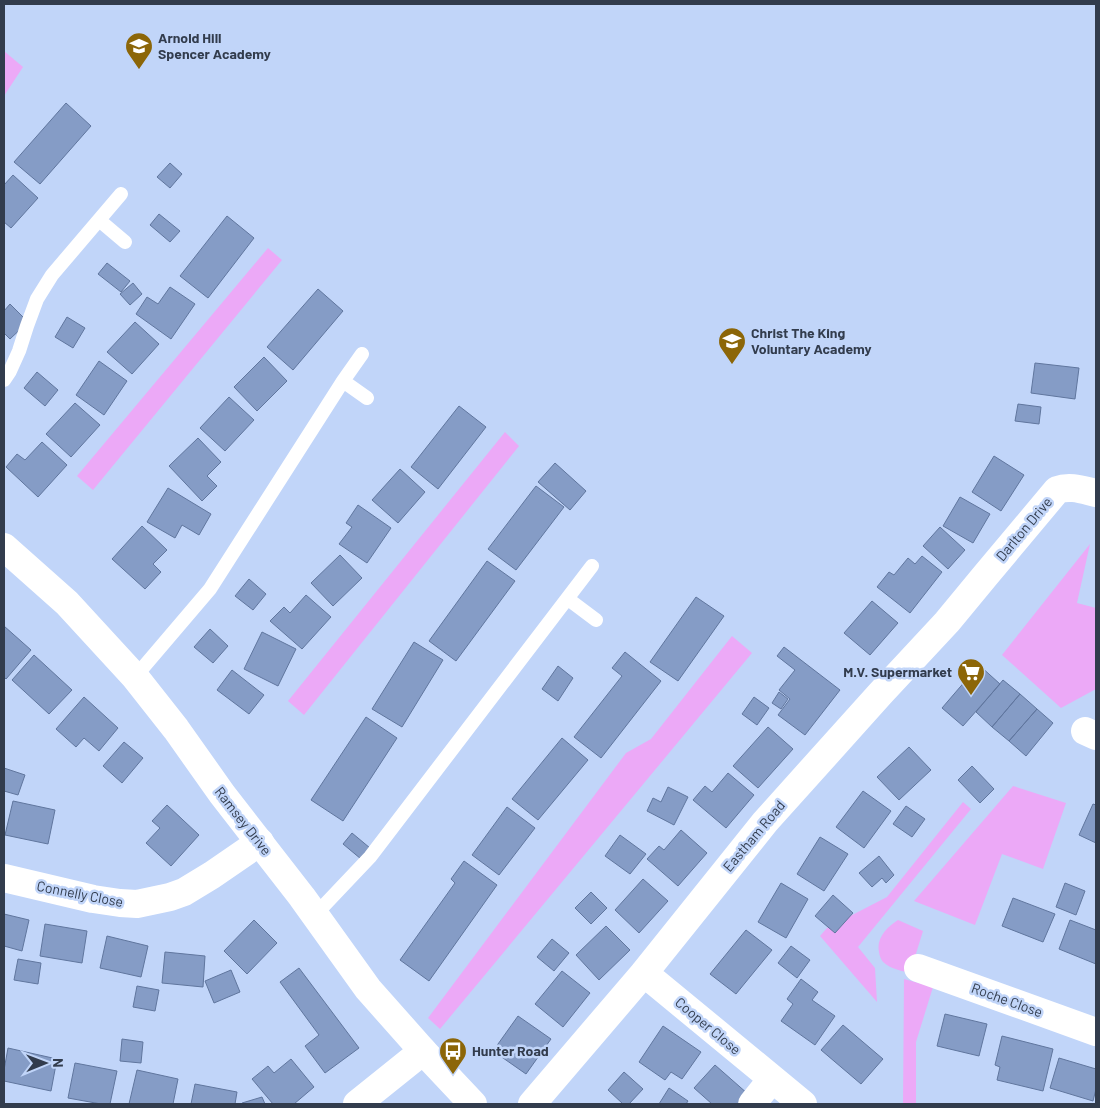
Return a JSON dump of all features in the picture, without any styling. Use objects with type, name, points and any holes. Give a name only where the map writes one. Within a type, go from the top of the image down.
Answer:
[{"type":"street","name":"Darlton Drive","points":[[985,576],[1057,490],[1064,487],[1096,493]]},
{"type":"street","name":"Ramsey Drive","points":[[4,547],[67,603],[135,677],[315,915],[368,989],[422,1052],[473,1104]]},
{"type":"street","name":"Eastham Road","points":[[532,1104],[644,973],[765,822],[947,622],[985,576]]},
{"type":"street","name":"Connelly Close","points":[[4,878],[93,899],[137,904],[184,892],[260,842]]},
{"type":"street","name":"Roche Close","points":[[918,968],[1096,1032]]},
{"type":"street","name":"Cooper Close","points":[[644,973],[803,1104]]},
{"type":"street","points":[[357,1104],[422,1052]]},
{"type":"street","points":[[752,1104],[772,1079]]},
{"type":"lane","points":[[4,380],[20,351],[36,299],[52,275],[121,194]]},
{"type":"lane","points":[[99,220],[125,242]]},
{"type":"lane","points":[[135,677],[210,589],[362,354]]},
{"type":"lane","points":[[343,381],[367,398]]},
{"type":"lane","points":[[315,915],[370,857],[592,566]]},
{"type":"lane","points":[[568,599],[596,620]]},
{"type":"shaded area","points":[[4,51],[23,67],[4,96]]},
{"type":"shaded area","points":[[268,248],[282,260],[93,490],[77,476]]},
{"type":"shaded area","points":[[505,432],[519,446],[304,715],[288,701]]},
{"type":"shaded area","points":[[1090,544],[1077,603],[1096,608],[1096,689],[1061,708],[1002,655]]},
{"type":"shaded area","points":[[732,636],[752,653],[440,1029],[428,1018],[626,753],[651,739]]},
{"type":"shaded area","points":[[1013,786],[1066,803],[1043,869],[1002,854],[975,925],[914,901]]},
{"type":"shaded area","points":[[963,802],[971,809],[858,947],[875,968],[877,1002],[820,936],[827,928],[887,897]]},
{"type":"shaded area","points":[[898,920],[923,931],[910,973],[887,965],[879,954],[881,938],[886,930]]},
{"type":"shaded area","points":[[904,979],[933,987],[916,1042],[916,1104],[903,1104]]},
{"type":"building","points":[[66,103],[91,126],[40,184],[14,162]]},
{"type":"building","points":[[170,163],[182,174],[170,188],[157,177]]},
{"type":"building","points":[[13,175],[38,198],[11,228],[4,222],[4,185]]},
{"type":"building","points":[[159,214],[180,231],[170,242],[150,225]]},
{"type":"building","points":[[227,216],[254,238],[208,298],[180,276]]},
{"type":"building","points":[[107,263],[130,281],[121,292],[98,274]]},
{"type":"building","points":[[133,283],[142,294],[130,305],[120,294]]},
{"type":"building","points":[[170,287],[195,304],[171,339],[136,314],[147,297],[158,304]]},
{"type":"building","points":[[318,289],[343,311],[293,370],[267,347]]},
{"type":"building","points":[[10,304],[28,322],[10,339],[4,333],[4,311]]},
{"type":"building","points":[[67,317],[85,328],[73,348],[55,337]]},
{"type":"building","points":[[135,322],[159,344],[132,374],[107,352]]},
{"type":"building","points":[[264,357],[287,381],[257,411],[234,387]]},
{"type":"building","points":[[99,361],[127,381],[104,415],[76,395]]},
{"type":"building","points":[[1035,363],[1079,368],[1075,399],[1031,393]]},
{"type":"building","points":[[37,372],[58,390],[45,406],[24,388]]},
{"type":"building","points":[[229,397],[254,420],[225,451],[200,428]]},
{"type":"building","points":[[75,403],[100,425],[71,457],[46,434]]},
{"type":"building","points":[[1018,404],[1041,407],[1039,424],[1015,421]]},
{"type":"building","points":[[459,406],[486,427],[438,489],[411,467]]},
{"type":"building","points":[[198,438],[221,462],[207,476],[217,486],[202,501],[169,466]]},
{"type":"building","points":[[42,442],[67,465],[38,497],[6,467],[17,454],[25,460]]},
{"type":"building","points":[[994,456],[1024,475],[1001,511],[972,492]]},
{"type":"building","points":[[555,463],[586,491],[570,510],[538,482]]},
{"type":"building","points":[[400,469],[425,492],[398,523],[372,500]]},
{"type":"building","points":[[536,486],[564,507],[516,570],[488,549]]},
{"type":"building","points":[[168,488],[211,514],[199,535],[182,525],[175,538],[147,522]]},
{"type":"building","points":[[960,497],[990,514],[973,543],[943,526]]},
{"type":"building","points":[[358,505],[391,528],[367,563],[339,544],[352,527],[346,523]]},
{"type":"building","points":[[142,526],[167,550],[153,564],[161,572],[145,589],[112,559]]},
{"type":"building","points":[[940,527],[965,550],[948,569],[923,546]]},
{"type":"building","points":[[340,555],[362,578],[333,606],[311,583]]},
{"type":"building","points":[[922,556],[942,572],[910,613],[877,587],[889,572],[894,575],[908,558],[915,564]]},
{"type":"building","points":[[487,561],[515,581],[456,661],[429,641]]},
{"type":"building","points":[[249,579],[266,594],[253,610],[235,596]]},
{"type":"building","points":[[306,595],[331,617],[302,649],[270,621],[284,607],[290,613]]},
{"type":"building","points":[[696,597],[724,616],[678,681],[650,662]]},
{"type":"building","points":[[872,601],[898,623],[870,655],[844,633]]},
{"type":"building","points":[[4,626],[31,650],[6,679],[4,677]]},
{"type":"building","points":[[210,629],[228,646],[213,663],[194,647]]},
{"type":"building","points":[[262,632],[296,649],[278,686],[244,669]]},
{"type":"building","points":[[414,642],[443,660],[402,727],[372,709]]},
{"type":"building","points":[[784,647],[840,690],[805,735],[778,715],[790,699],[779,690],[795,670],[777,656]]},
{"type":"building","points":[[625,652],[661,681],[601,758],[574,737],[622,676],[612,668]]},
{"type":"building","points":[[34,655],[72,690],[49,714],[12,680]]},
{"type":"building","name":"M.V. Supermarket","points":[[979,665],[1000,684],[963,726],[942,708]]},
{"type":"building","points":[[558,666],[573,678],[558,701],[542,689]]},
{"type":"building","points":[[232,670],[264,695],[249,714],[217,690]]},
{"type":"building","points":[[1003,680],[1020,694],[992,727],[976,712]]},
{"type":"building","points":[[779,692],[788,699],[781,709],[772,703]]},
{"type":"building","points":[[1020,694],[1037,709],[1009,741],[992,727]]},
{"type":"building","points":[[84,697],[118,728],[99,751],[84,738],[76,747],[56,729]]},
{"type":"building","points":[[754,697],[769,708],[757,725],[742,714]]},
{"type":"building","points":[[1037,709],[1053,723],[1026,756],[1009,741]]},
{"type":"building","points":[[366,717],[397,738],[343,821],[311,800]]},
{"type":"building","points":[[768,727],[793,749],[758,788],[733,766]]},
{"type":"building","points":[[562,738],[588,760],[538,820],[512,799]]},
{"type":"building","points":[[124,742],[143,758],[122,783],[103,766]]},
{"type":"building","points":[[909,747],[931,770],[899,800],[877,777]]},
{"type":"building","points":[[972,766],[994,789],[980,803],[958,780]]},
{"type":"building","points":[[4,768],[25,775],[18,795],[4,791]]},
{"type":"building","points":[[728,773],[754,795],[726,828],[693,800],[705,786],[712,792]]},
{"type":"building","points":[[668,787],[688,797],[674,825],[647,811],[653,798],[661,802]]},
{"type":"building","points":[[863,791],[891,811],[864,848],[836,827]]},
{"type":"building","points":[[13,801],[55,810],[48,844],[5,835]]},
{"type":"building","points":[[1093,804],[1096,805],[1096,843],[1079,835]]},
{"type":"building","points":[[167,805],[199,835],[171,866],[146,843],[160,828],[152,821]]},
{"type":"building","points":[[906,806],[925,819],[912,837],[893,824]]},
{"type":"building","points":[[507,807],[535,828],[499,875],[472,855]]},
{"type":"building","points":[[681,830],[707,853],[678,886],[647,859],[659,846],[664,850]]},
{"type":"building","points":[[352,833],[370,848],[361,859],[343,844]]},
{"type":"building","points":[[620,835],[646,854],[630,874],[605,856]]},
{"type":"building","points":[[820,837],[848,854],[824,891],[797,874]]},
{"type":"building","points":[[879,856],[894,875],[886,883],[882,878],[872,887],[859,873]]},
{"type":"building","points":[[464,861],[497,885],[429,981],[400,960],[455,883],[451,879]]},
{"type":"building","points":[[643,879],[668,901],[639,933],[615,910]]},
{"type":"building","points":[[781,883],[808,899],[786,938],[758,922]]},
{"type":"building","points":[[1065,883],[1085,891],[1076,915],[1056,907]]},
{"type":"building","points":[[591,892],[607,908],[591,924],[575,908]]},
{"type":"building","points":[[833,895],[853,913],[835,933],[815,916]]},
{"type":"building","points":[[1013,898],[1055,914],[1043,942],[1002,926]]},
{"type":"building","points":[[4,914],[29,920],[22,951],[4,946]]},
{"type":"building","points":[[254,920],[277,943],[247,974],[224,951]]},
{"type":"building","points":[[1070,920],[1096,930],[1096,964],[1059,949]]},
{"type":"building","points":[[45,924],[87,931],[82,963],[40,956]]},
{"type":"building","points":[[606,926],[630,950],[599,980],[576,955]]},
{"type":"building","points":[[746,930],[772,950],[736,994],[710,974]]},
{"type":"building","points":[[107,936],[148,946],[141,977],[100,968]]},
{"type":"building","points":[[552,939],[569,953],[554,971],[537,957]]},
{"type":"building","points":[[791,946],[810,960],[797,978],[778,963]]},
{"type":"building","points":[[165,952],[205,956],[203,987],[162,983]]},
{"type":"building","points":[[18,959],[41,963],[38,984],[14,980]]},
{"type":"building","points":[[299,968],[359,1048],[325,1073],[305,1046],[319,1035],[280,982]]},
{"type":"building","points":[[231,970],[240,992],[214,1003],[205,981]]},
{"type":"building","points":[[562,971],[590,993],[563,1027],[535,1004]]},
{"type":"building","points":[[801,979],[818,992],[812,1000],[835,1016],[815,1045],[781,1021],[793,1004],[787,999]]},
{"type":"building","points":[[137,986],[159,990],[155,1011],[133,1007]]},
{"type":"building","points":[[945,1014],[987,1024],[979,1056],[937,1046]]},
{"type":"building","points":[[518,1016],[551,1039],[526,1074],[493,1051]]},
{"type":"building","points":[[843,1025],[883,1059],[861,1084],[821,1050]]},
{"type":"building","points":[[663,1026],[701,1052],[682,1079],[671,1072],[665,1080],[639,1062]]},
{"type":"building","points":[[1002,1036],[1053,1049],[1043,1091],[997,1080],[1000,1067],[995,1065]]},
{"type":"building","points":[[122,1039],[143,1042],[141,1063],[120,1061]]},
{"type":"building","points":[[8,1048],[57,1059],[51,1091],[4,1081]]},
{"type":"building","points":[[1059,1058],[1096,1069],[1096,1089],[1093,1101],[1050,1088]]},
{"type":"building","points":[[291,1059],[314,1087],[294,1104],[273,1104],[252,1079],[268,1066],[274,1073]]},
{"type":"building","points":[[75,1063],[117,1071],[110,1104],[68,1098]]},
{"type":"building","points":[[715,1065],[748,1094],[739,1104],[712,1104],[694,1088]]},
{"type":"building","points":[[137,1070],[178,1079],[173,1104],[129,1104]]},
{"type":"building","points":[[624,1072],[643,1089],[629,1104],[623,1104],[608,1090]]},
{"type":"building","points":[[195,1084],[237,1092],[235,1104],[191,1104]]},
{"type":"building","points":[[669,1088],[688,1101],[686,1104],[659,1104]]},
{"type":"building","points":[[262,1097],[265,1104],[242,1104],[242,1103]]},
{"type":"place","name":"Arnold Hill Spencer Academy","points":[[139,70]]},
{"type":"place","name":"Christ The King Voluntary Academy","points":[[732,365]]},
{"type":"place","name":"M.V. Supermarket","points":[[971,696]]},
{"type":"place","name":"Hunter Road","points":[[453,1075]]}]
